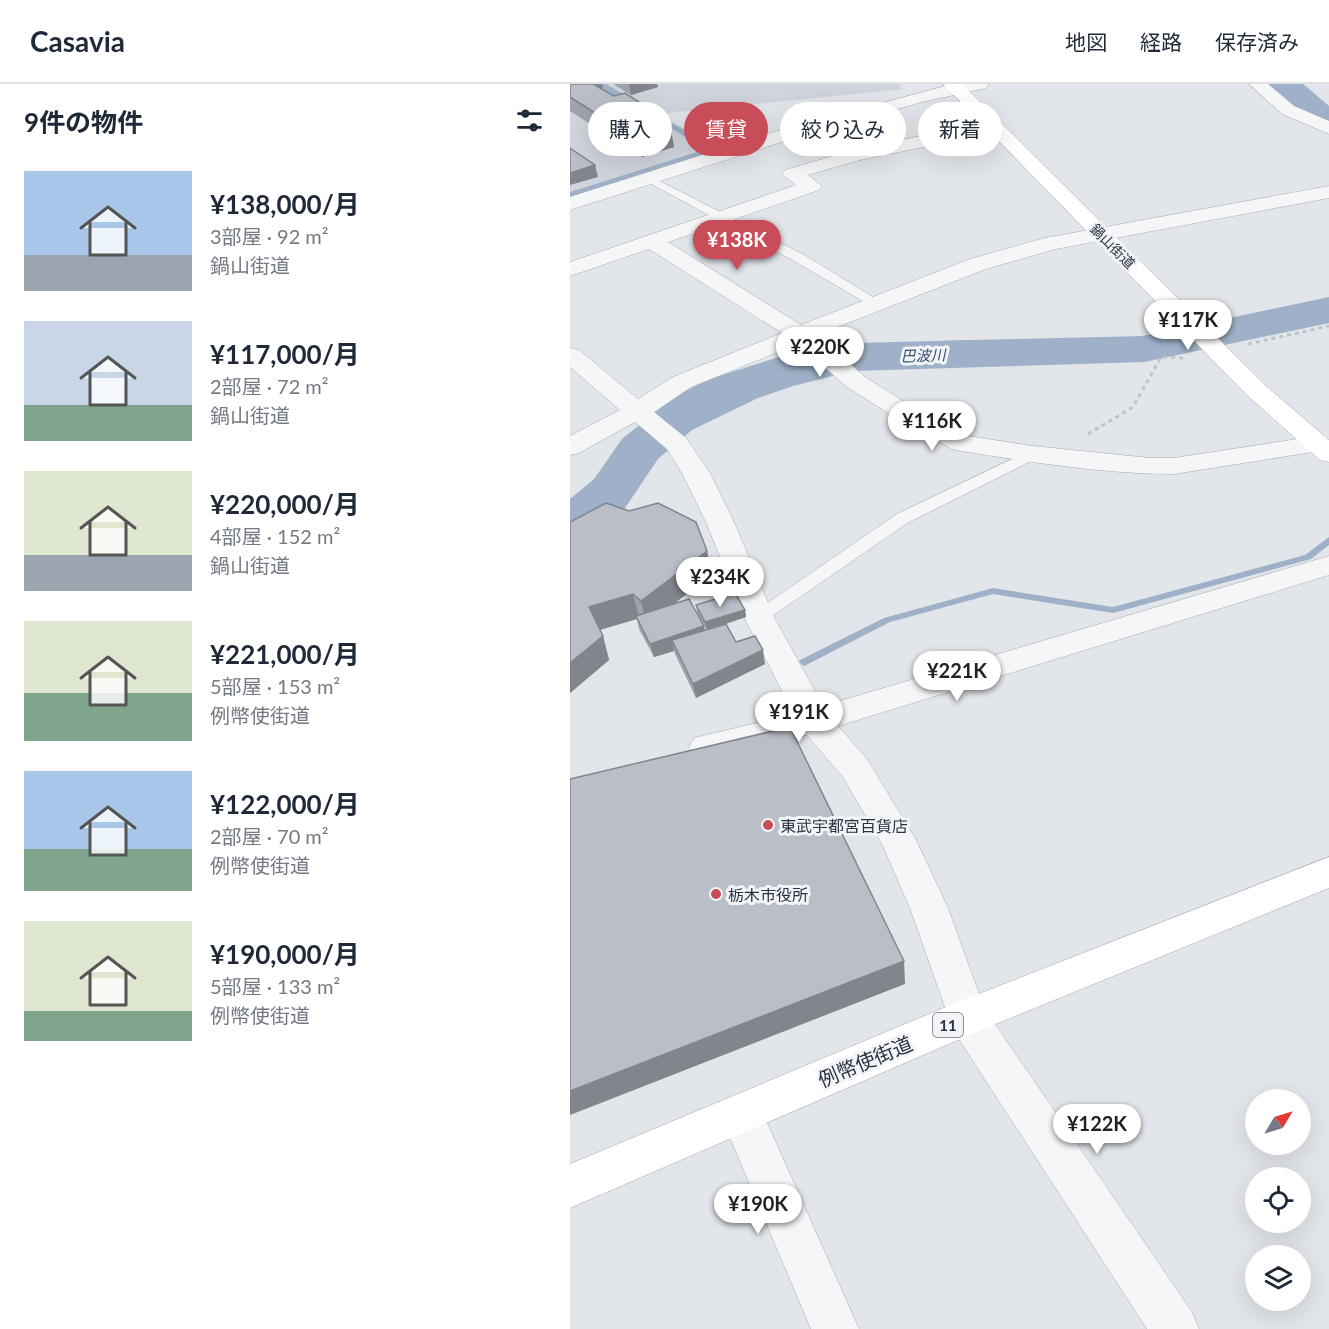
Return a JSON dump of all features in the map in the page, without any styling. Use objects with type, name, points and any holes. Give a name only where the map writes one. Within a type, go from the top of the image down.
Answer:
[{"type":"street","points":[[570,204],[646,177],[815,126],[954,86],[980,84]]},
{"type":"street","points":[[1258,84],[1288,110],[1329,128]]},
{"type":"street","name":"鍋山街道","points":[[954,86],[970,102]]},
{"type":"street","name":"鍋山街道","points":[[1002,134],[1215,349],[1323,449]]},
{"type":"street","points":[[570,269],[722,219],[812,186],[792,174],[857,155],[918,143]]},
{"type":"street","points":[[570,447],[644,415],[682,382],[760,352],[805,338],[876,303],[1006,255],[1101,234],[1329,192]]},
{"type":"street","points":[[653,242],[805,338],[856,382],[962,443],[1043,455],[1150,466],[1174,466],[1248,453],[1323,449]]},
{"type":"street","points":[[570,355],[677,444],[696,473],[720,522],[759,617],[814,721],[855,768],[898,840],[929,908],[967,1017],[1175,1329]]},
{"type":"street","points":[[674,755],[814,721],[1329,565]]},
{"type":"street","name":"例幣使街道","points":[[570,1186],[967,1017],[1329,872]]},
{"type":"street","points":[[742,1114],[835,1329]]},
{"type":"lane","points":[[646,177],[801,259],[876,303]]},
{"type":"lane","points":[[759,617],[903,518],[1043,455]]},
{"type":"path","points":[[1043,455],[1133,407],[1161,357],[1185,357],[1329,326]]},
{"type":"shaded area","points":[[570,84],[899,84],[903,89],[768,103],[684,102],[684,111],[672,113],[672,102],[588,102],[588,156],[672,156],[672,122],[684,129],[684,156],[703,156],[570,198]]},
{"type":"water","points":[[593,84],[606,84],[637,102],[625,102]]},
{"type":"water","points":[[1265,84],[1285,84],[1304,104],[1329,118],[1329,126],[1292,109]]},
{"type":"water","points":[[672,123],[684,130],[684,136],[672,129]]},
{"type":"water","points":[[685,156],[699,156],[570,197],[570,192]]},
{"type":"water","points":[[1329,305],[1329,318],[1174,351],[1143,348],[845,357],[806,363],[736,383],[695,399],[681,410],[617,493],[603,508],[570,533],[570,499],[617,460],[666,401],[709,379],[782,356],[838,346],[964,340],[1123,339]]},
{"type":"pier","points":[[1217,321],[1237,342],[1188,351],[1167,330]]},
{"type":"building","points":[[570,84],[593,84],[614,96],[625,93],[639,102],[588,102],[588,108],[570,97]]},
{"type":"building","points":[[570,148],[595,165],[570,173]]},
{"type":"building","points":[[606,503],[629,511],[658,503],[696,522],[707,551],[641,601],[633,594],[589,607],[603,636],[570,663],[570,522]]},
{"type":"building","points":[[735,593],[745,610],[705,622],[696,605]]},
{"type":"building","points":[[689,599],[704,626],[650,644],[636,616]]},
{"type":"building","points":[[726,624],[736,642],[755,636],[763,650],[693,684],[672,640]]},
{"type":"building","name":"栃木市役所","points":[[790,727],[904,961],[570,1091],[570,779]]},
{"type":"waterway","name":"巴波川","points":[[1284,84],[1319,115],[1329,119]]},
{"type":"waterway","name":"巴波川","points":[[570,524],[603,503],[639,449],[675,420],[742,388],[777,376],[853,357],[1144,349],[1329,310]]},
{"type":"waterway","points":[[804,662],[887,620],[993,591],[1113,610],[1308,557],[1329,540]]},
{"type":"place","name":"東武宇都宮百貨店","points":[[768,825]]},
{"type":"place","name":"栃木市役所","points":[[716,894]]}]
